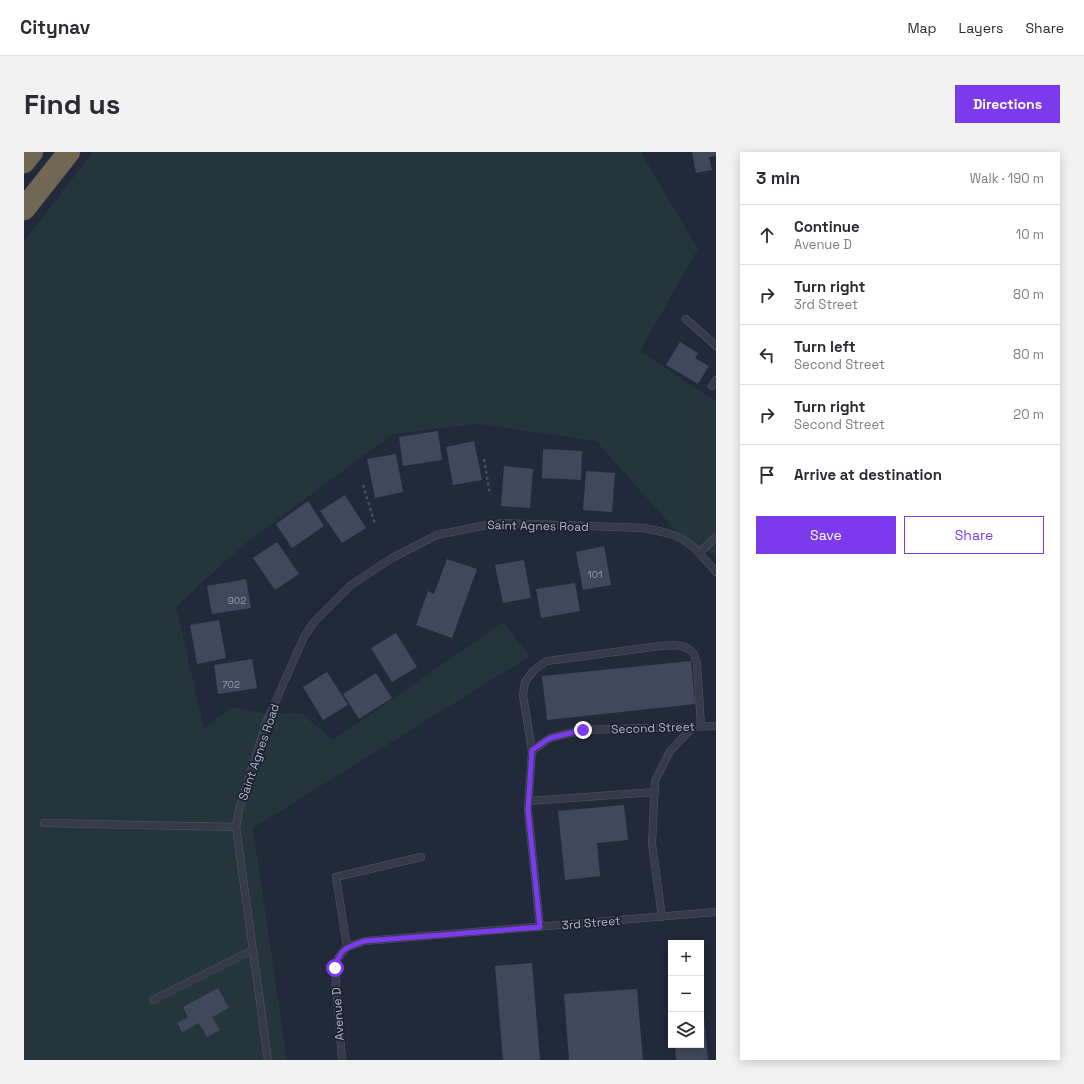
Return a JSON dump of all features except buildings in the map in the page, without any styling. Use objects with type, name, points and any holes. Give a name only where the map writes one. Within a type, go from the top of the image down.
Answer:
[{"type":"highway","points":[[24,162],[32,152]]},
{"type":"highway","points":[[24,209],[69,152]]},
{"type":"lane","points":[[686,319],[716,346]]},
{"type":"lane","name":"Saint Agnes Road","points":[[236,827],[266,723],[304,637],[314,622],[352,585],[392,558],[437,535],[503,523],[644,528],[667,532],[681,538],[699,553],[716,572]]},
{"type":"lane","points":[[699,553],[716,537]]},
{"type":"lane","points":[[540,927],[528,810],[532,750],[523,695],[525,682],[534,670],[547,661],[564,658],[674,644],[685,647],[694,654],[701,726]]},
{"type":"lane","name":"Second Street","points":[[532,750],[550,738],[583,730],[716,726]]},
{"type":"lane","points":[[662,917],[652,844],[655,781],[670,751],[693,727]]},
{"type":"lane","points":[[528,801],[655,792]]},
{"type":"lane","points":[[44,823],[236,827],[268,1060]]},
{"type":"lane","points":[[347,947],[336,877],[421,857]]},
{"type":"lane","name":"3rd Street","points":[[347,947],[365,941],[716,912]]},
{"type":"lane","name":"Avenue D","points":[[342,1060],[335,968],[338,958],[347,947]]},
{"type":"lane","points":[[153,1000],[253,950]]},
{"type":"path","points":[[484,459],[490,495]]},
{"type":"path","points":[[362,486],[375,524]]},
{"type":"shaded area","points":[[93,152],[641,152],[698,249],[640,351],[716,402],[716,558],[712,554],[686,542],[596,441],[476,424],[393,434],[243,545],[176,607],[204,728],[232,707],[270,714],[301,713],[333,740],[503,622],[530,656],[253,828],[287,1060],[24,1060],[24,241]]},
{"type":"route","points":[[335,968],[338,958],[347,947],[365,941],[540,927],[528,810],[532,750],[550,738],[583,730]]}]
